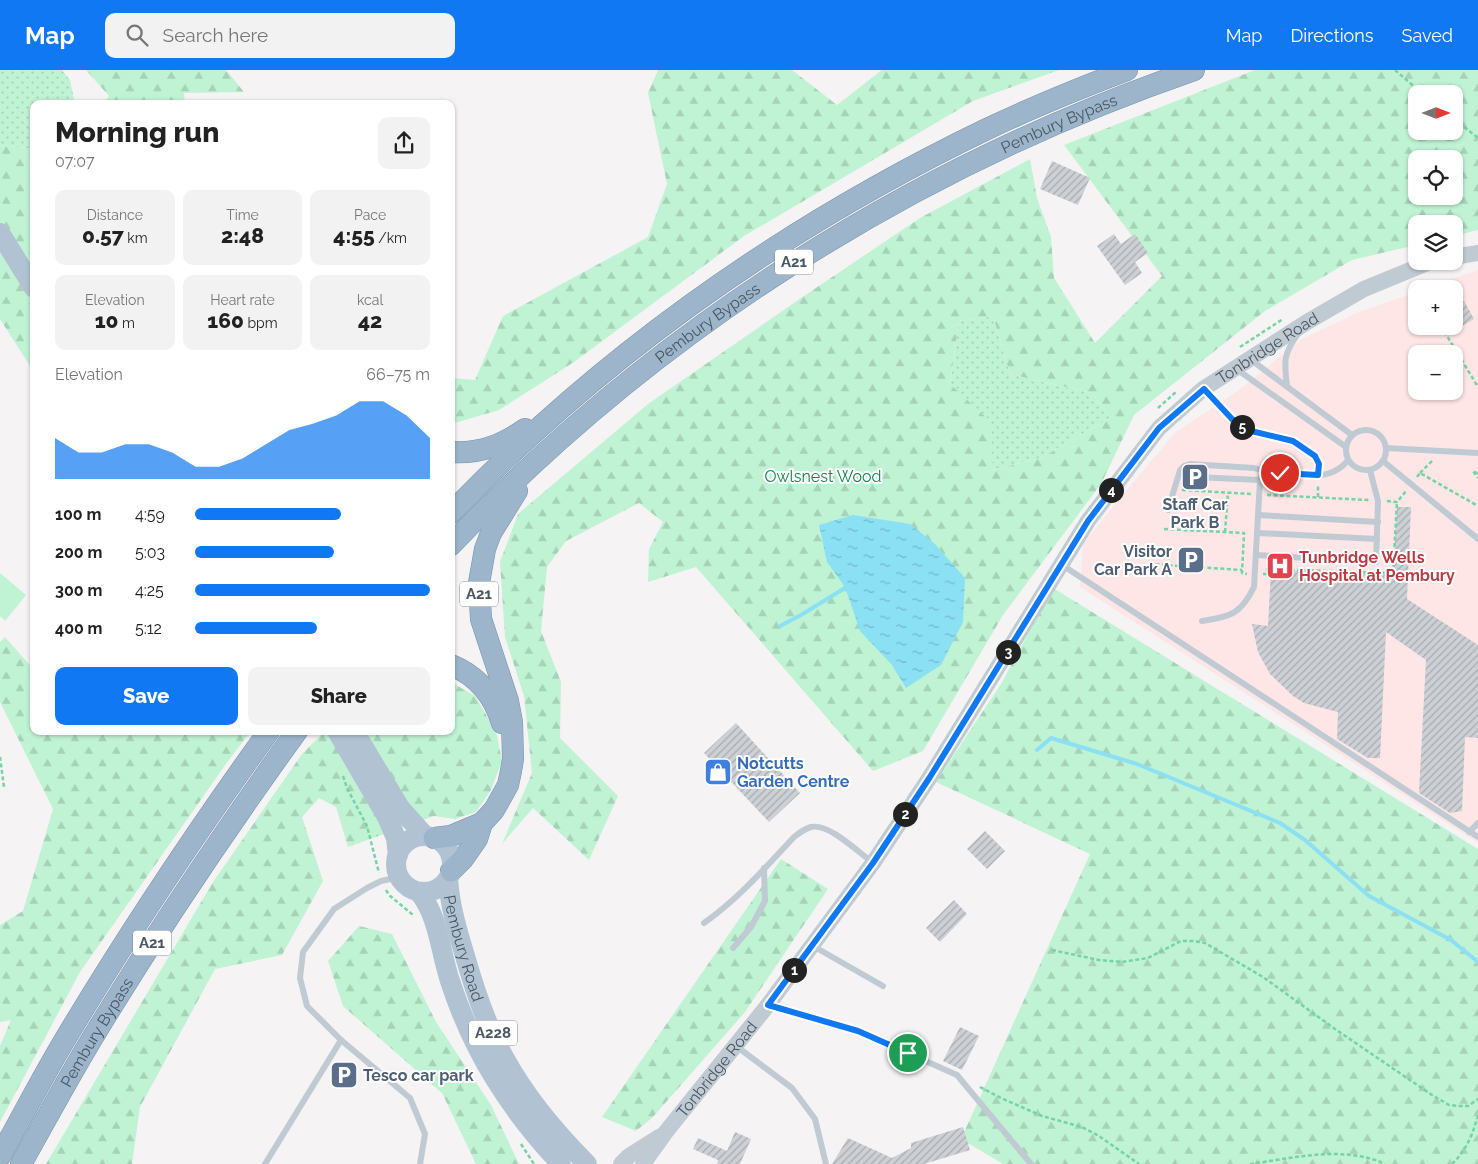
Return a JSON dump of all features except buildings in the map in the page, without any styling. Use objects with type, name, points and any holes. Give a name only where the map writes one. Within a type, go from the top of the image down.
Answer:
[{"type":"highway","name":"Pembury Bypass","points":[[455,509],[557,412],[636,345],[766,253],[838,208],[917,164],[989,128],[1127,70]]},
{"type":"highway","name":"Pembury Bypass","points":[[455,541],[571,429],[636,375],[775,274],[846,230],[927,184],[998,149],[1087,110],[1194,70]]},
{"type":"highway","name":"A21","points":[[455,452],[492,448],[508,441],[530,426],[557,412]]},
{"type":"highway","name":"A21","points":[[429,837],[456,834],[482,823],[494,810],[508,785],[513,759],[511,741],[512,722],[508,701],[481,619],[478,583],[485,550],[491,533],[540,458]]},
{"type":"highway","name":"A21","points":[[455,667],[476,679],[485,688],[498,707],[511,741]]},
{"type":"highway","name":"Pembury Bypass","points":[[0,1156],[70,1031],[156,895],[266,735]]},
{"type":"highway","name":"Pembury Bypass","points":[[21,1164],[89,1043],[172,912],[294,735]]},
{"type":"highway","name":"A21","points":[[450,875],[477,839],[482,823]]},
{"type":"main road","points":[[0,233],[30,282]]},
{"type":"main road","points":[[347,735],[396,838],[398,855]]},
{"type":"main road","points":[[348,735],[400,808],[429,837],[443,843],[449,851],[452,861],[450,875],[436,890],[419,892],[404,884],[396,866],[398,855],[408,841],[416,837],[429,837]]},
{"type":"main road","name":"Pembury Road","points":[[450,875],[452,911],[471,976],[493,1034],[505,1058],[533,1101],[587,1164]]},
{"type":"main road","name":"Pembury Road","points":[[419,892],[427,901],[433,915],[450,980],[480,1054],[499,1087],[517,1112],[535,1136],[561,1164]]},
{"type":"street","points":[[1463,256],[1478,253]]},
{"type":"street","name":"Tonbridge Road","points":[[643,1164],[665,1133],[768,1005],[873,863],[930,777],[1088,521],[1153,435],[1204,389],[1249,358],[1364,290],[1411,270]]},
{"type":"street","name":"Tonbridge Road","points":[[621,1164],[629,1156],[665,1133]]},
{"type":"lane","points":[[1287,386],[1286,356],[1291,344],[1307,322]]},
{"type":"lane","points":[[1249,358],[1352,435]]},
{"type":"lane","points":[[1235,368],[1346,447]]},
{"type":"lane","points":[[1168,510],[1180,470],[1190,464],[1318,475],[1336,472],[1344,466],[1348,460],[1346,447],[1352,435],[1359,431],[1371,431],[1381,438],[1386,448],[1383,461],[1370,470],[1358,468],[1348,460]]},
{"type":"lane","points":[[1386,448],[1478,453]]},
{"type":"lane","points":[[1383,461],[1478,539]]},
{"type":"lane","points":[[1257,555],[1376,562],[1378,501],[1370,470]]},
{"type":"lane","points":[[1202,622],[1225,618],[1237,611],[1254,587],[1260,480],[1263,471]]},
{"type":"lane","points":[[1195,477],[1260,480]]},
{"type":"lane","points":[[1258,515],[1378,522]]},
{"type":"lane","points":[[1258,533],[1377,539]]},
{"type":"lane","points":[[1061,564],[1478,837]]},
{"type":"lane","points":[[1469,832],[1478,823]]},
{"type":"lane","points":[[704,923],[716,914],[802,830],[818,826],[836,834],[873,863]]},
{"type":"lane","points":[[733,948],[751,927],[765,901],[764,868]]},
{"type":"lane","points":[[400,877],[381,881],[334,908],[303,952],[300,978],[308,1006],[341,1040],[410,1098],[425,1134],[420,1164]]},
{"type":"lane","points":[[812,946],[883,986]]},
{"type":"lane","points":[[768,1005],[858,1031],[958,1076],[1031,1164]]},
{"type":"lane","points":[[266,1164],[341,1040]]},
{"type":"lane","points":[[736,1046],[792,1088],[815,1119],[826,1164]]},
{"type":"path","points":[[1395,70],[1412,85]]},
{"type":"path","points":[[1463,126],[1478,138]]},
{"type":"path","points":[[1446,335],[1478,387]]},
{"type":"path","points":[[1204,389],[1232,419],[1247,430],[1293,441],[1315,456],[1319,464],[1318,497]]},
{"type":"path","points":[[1153,414],[1162,403],[1177,391]]},
{"type":"path","points":[[1150,564],[1242,570],[1242,573],[1256,574],[1267,574],[1267,569],[1393,574],[1397,502],[1420,473],[1435,458]]},
{"type":"path","points":[[1478,474],[1473,471],[1478,478]]},
{"type":"path","points":[[1420,473],[1478,506]]},
{"type":"path","points":[[1173,490],[1397,502]]},
{"type":"path","points":[[1225,532],[1228,493]]},
{"type":"path","points":[[1164,530],[1244,533],[1242,570]]},
{"type":"path","points":[[0,757],[4,787]]},
{"type":"path","points":[[1052,950],[1099,960],[1122,962],[1148,958],[1181,941],[1205,943],[1263,977],[1432,1096],[1449,1105],[1460,1106],[1468,1106],[1478,1099]]},
{"type":"path","points":[[958,1076],[1042,1116],[1082,1127],[1099,1136],[1139,1164]]},
{"type":"path","points":[[1452,1164],[1461,1156],[1473,1133],[1478,1115]]},
{"type":"path","points":[[1250,1164],[1336,1154],[1362,1156],[1385,1164]]},
{"type":"shaded area","name":"Tunbridge Wells Hospital at Pembury","points":[[1478,270],[1478,843],[1080,587],[1083,544],[1175,433],[1242,388],[1300,340],[1357,313],[1408,295],[1408,335],[1463,335],[1463,280],[1450,280]]},
{"type":"green space","points":[[0,70],[62,70],[70,80],[74,100],[30,100],[30,149],[0,145]]},
{"type":"green space","points":[[86,70],[226,70],[244,92],[184,93],[185,100],[106,100],[109,96]]},
{"type":"green space","points":[[658,70],[792,70],[837,105],[882,70],[1059,70],[973,101],[744,236],[574,362],[499,410],[455,423],[455,378],[475,380],[503,316],[648,237],[667,184],[648,93]]},
{"type":"green space","name":"Owlsnest Wood","points":[[1255,70],[1478,70],[1478,230],[1463,234],[1463,215],[1408,215],[1408,247],[1352,260],[1265,311],[1134,415],[1101,484],[1003,615],[923,751],[873,771],[696,567],[648,582],[649,549],[663,522],[639,503],[566,541],[547,567],[541,631],[561,682],[560,738],[618,796],[589,860],[533,808],[502,844],[532,773],[524,696],[505,637],[500,562],[518,514],[648,404],[920,218],[1030,159],[1037,198],[1051,237],[1054,278],[1095,343],[1162,276],[1064,145]],"holes":[[[993,316],[1010,374],[1092,393],[1110,418],[1041,458],[993,470],[991,422],[950,384],[959,321]]]},
{"type":"green space","points":[[0,145],[30,149],[30,366],[0,319]]},
{"type":"green space","points":[[993,316],[1010,374],[1092,393],[1110,418],[1041,458],[992,470],[991,422],[950,385],[959,321]]},
{"type":"green space","points":[[0,573],[26,595],[5,621],[0,616]]},
{"type":"green space","points":[[1053,588],[1478,849],[1478,1164],[1003,1164],[961,1139],[1090,854],[936,782],[1001,684]]},
{"type":"green space","points":[[5,637],[30,665],[30,735],[248,735],[80,972],[0,1122],[0,1046],[11,1020],[0,1022],[0,925],[23,911],[53,809],[0,702],[0,642]]},
{"type":"green space","points":[[455,684],[475,696],[496,731],[502,761],[491,790],[476,812],[455,819],[434,816],[348,847],[336,807],[319,798],[302,817],[323,881],[282,955],[215,969],[140,1107],[132,1164],[46,1164],[213,882],[302,754],[321,735],[455,735]]},
{"type":"green space","points":[[781,859],[828,889],[745,1012],[653,1117],[636,1131],[602,1117]]},
{"type":"green space","points":[[359,926],[392,934],[436,1022],[491,1105],[519,1164],[476,1164],[442,1093],[343,1006],[328,961]]},
{"type":"water","points":[[853,515],[910,524],[935,544],[965,578],[963,622],[941,665],[906,688],[892,665],[860,631],[845,587],[827,562],[819,525]]},
{"type":"waterway","points":[[780,626],[845,588]]},
{"type":"waterway","points":[[1037,750],[1051,738],[1137,764],[1280,823],[1305,840],[1369,896],[1451,940],[1478,962]]},
{"type":"place","name":"Staff Car Park B","points":[[1195,477]]},
{"type":"place","name":"Visitor Car Park A","points":[[1191,560]]},
{"type":"place","name":"Tunbridge Wells Hospital at Pembury","points":[[1280,566]]},
{"type":"place","name":"Notcutts Garden Centre","points":[[718,772]]},
{"type":"place","name":"Tesco car park","points":[[344,1075]]},
{"type":"route","points":[[908,1053],[858,1031],[768,1005],[873,863],[930,777],[1088,521],[1159,428],[1204,389],[1218,406],[1247,430],[1260,435],[1274,436],[1293,441],[1315,456],[1319,464],[1318,475],[1280,473]]}]
